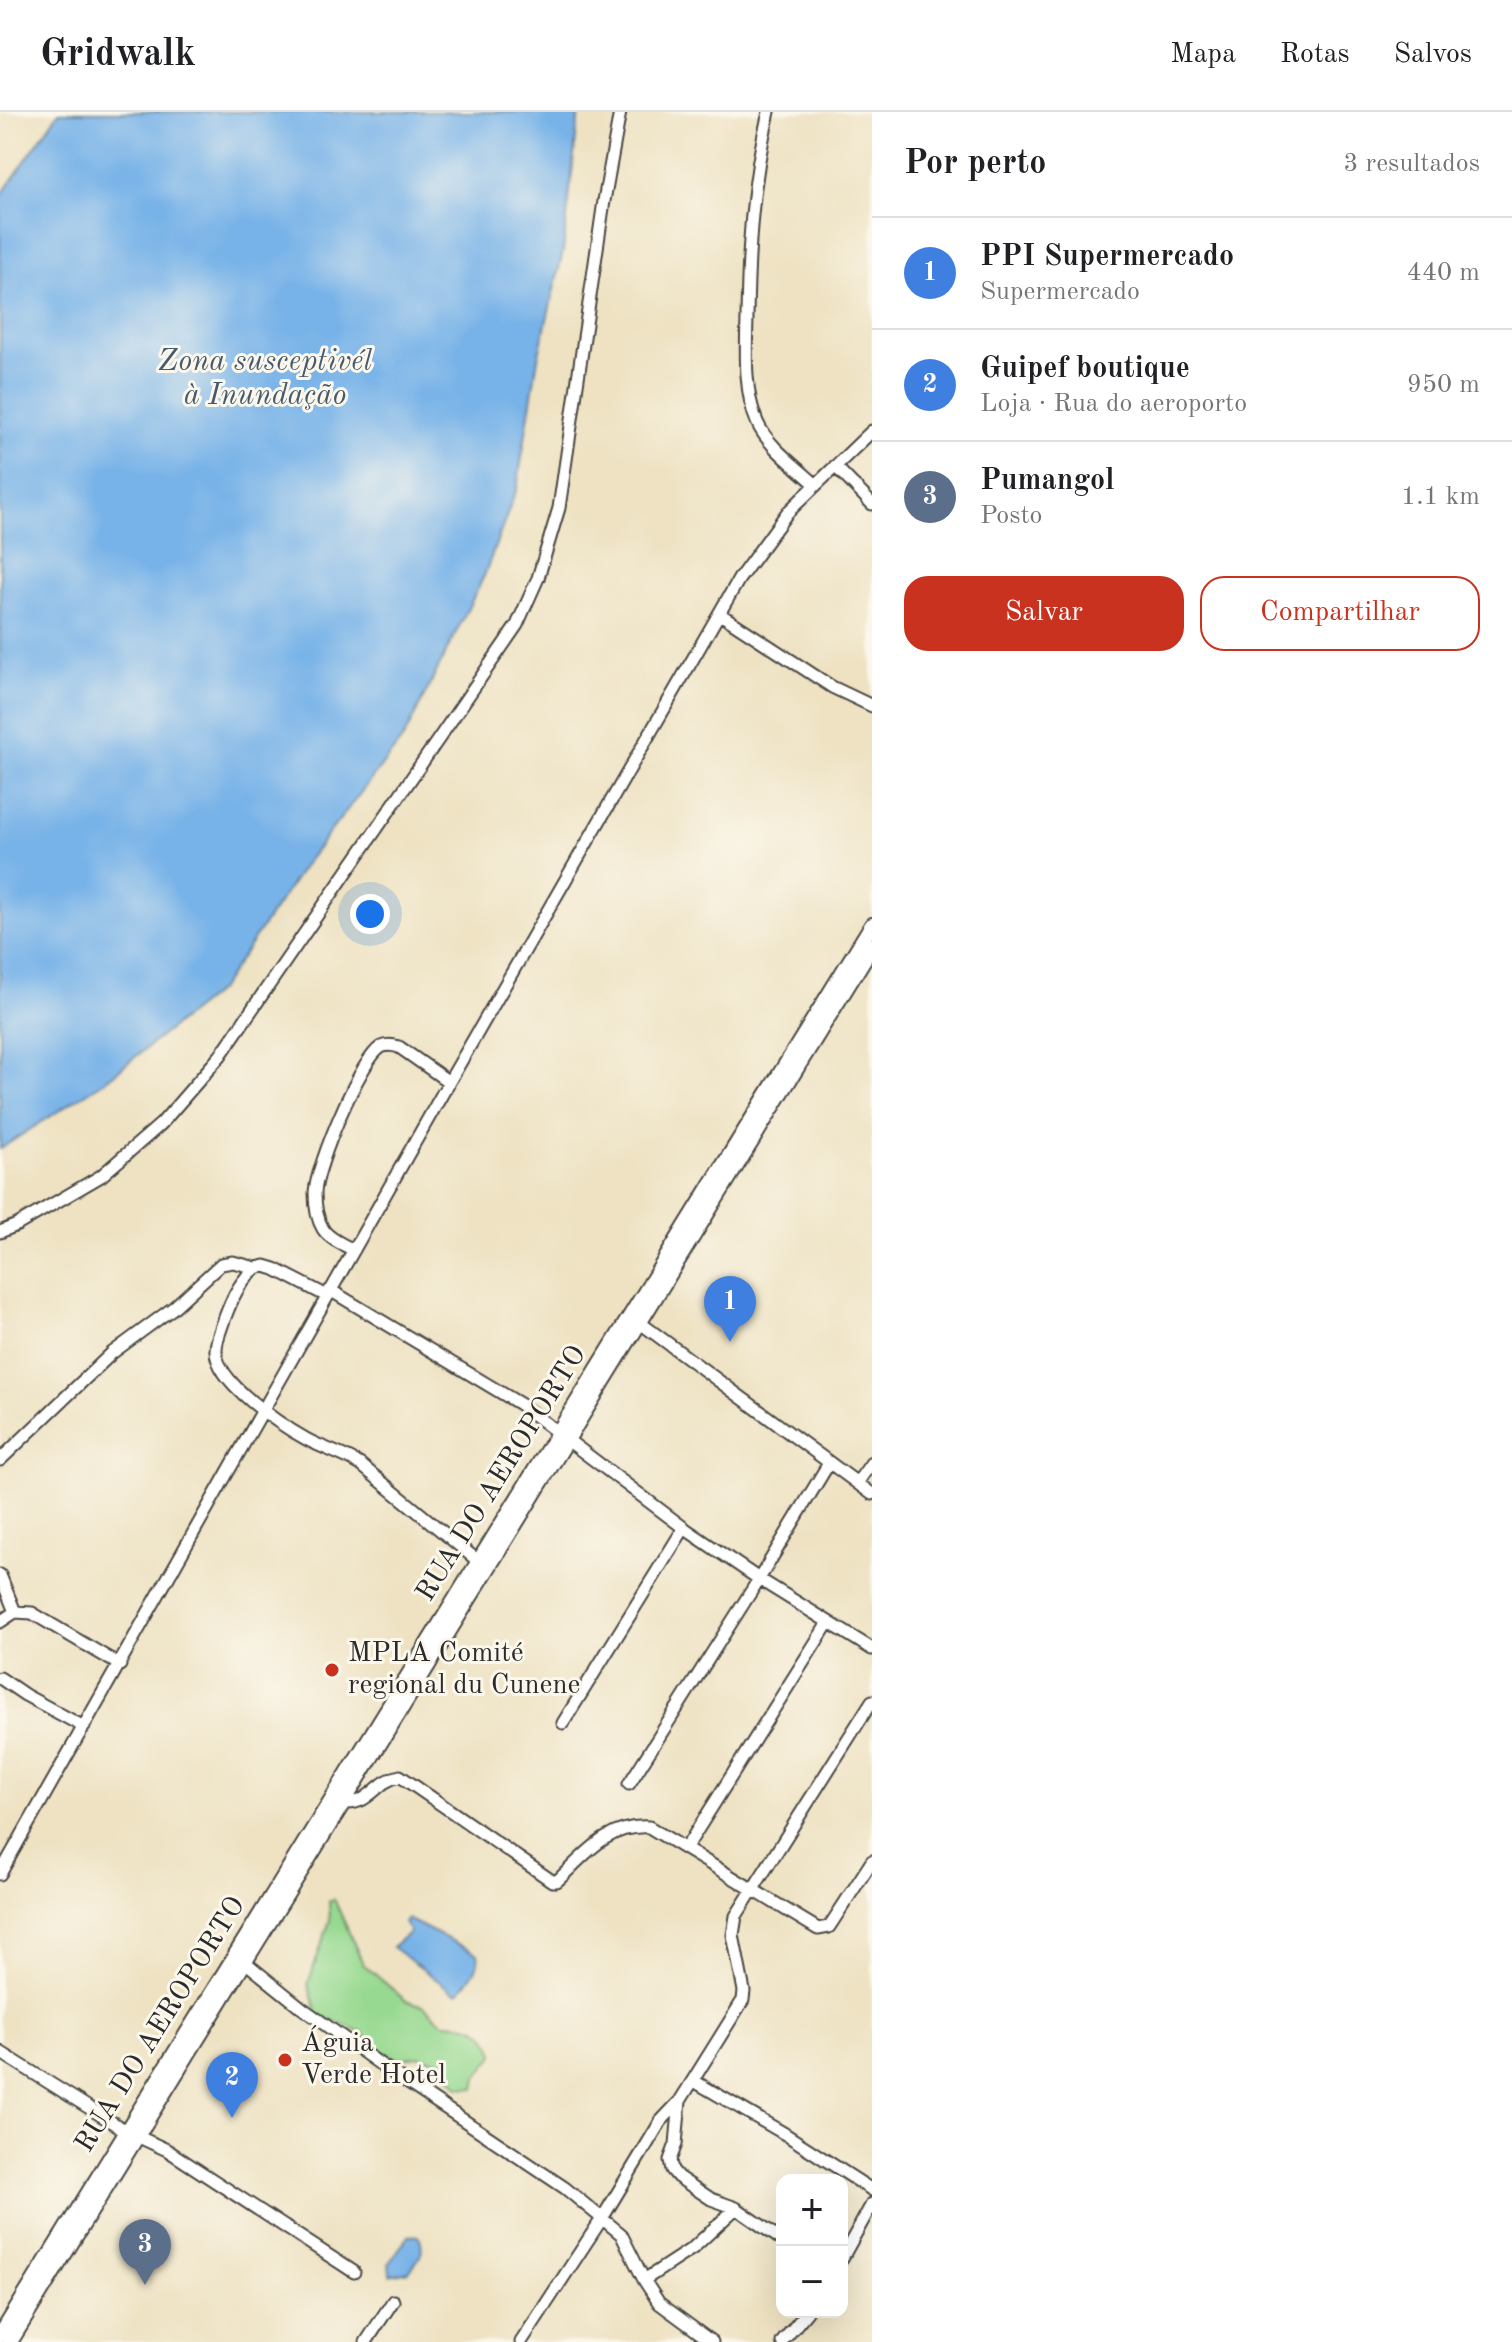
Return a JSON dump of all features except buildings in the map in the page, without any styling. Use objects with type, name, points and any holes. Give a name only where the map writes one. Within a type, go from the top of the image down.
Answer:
[{"type":"main road","name":"RUA DO AEROPORTO","points":[[10,2342],[132,2133],[562,1436],[872,925]]},
{"type":"main road","name":"RUA DO AEROPORTO","points":[[0,2336],[245,1962],[478,1561],[639,1322],[872,946]]},
{"type":"street","points":[[0,1232],[101,1176],[161,1124],[220,1056],[517,625],[538,578],[559,508],[620,112]]},
{"type":"street","points":[[769,112],[760,147],[747,259],[746,352],[751,402],[767,438],[815,484]]},
{"type":"street","points":[[0,1874],[449,1082],[739,579],[767,537],[815,484],[872,431]]},
{"type":"street","points":[[835,466],[872,504]]},
{"type":"street","points":[[720,614],[832,687],[872,706]]},
{"type":"street","points":[[354,1250],[325,1233],[317,1214],[315,1191],[322,1159],[354,1087],[376,1052],[382,1046],[391,1044],[449,1082]]},
{"type":"street","points":[[0,1460],[112,1353],[173,1308],[210,1272],[221,1264],[233,1262],[256,1268],[265,1266],[329,1293],[510,1397],[684,1528],[872,1649]]},
{"type":"street","points":[[256,1268],[244,1279],[229,1307],[217,1341],[216,1354],[229,1378],[264,1411],[305,1439],[361,1465],[478,1561]]},
{"type":"street","points":[[639,1322],[872,1494]]},
{"type":"street","points":[[857,1483],[872,1462]]},
{"type":"street","points":[[629,1784],[829,1463]]},
{"type":"street","points":[[563,1723],[684,1528]]},
{"type":"street","points":[[0,1575],[15,1612]]},
{"type":"street","points":[[0,1622],[15,1612],[32,1613],[120,1665]]},
{"type":"street","points":[[686,1848],[828,1623]]},
{"type":"street","points":[[0,1678],[84,1727]]},
{"type":"street","points":[[521,2342],[661,2121],[694,2081],[743,2000],[733,1935],[736,1916],[872,1701]]},
{"type":"street","points":[[338,1801],[365,1799],[385,1781],[407,1779],[552,1881],[557,1881],[596,1843],[616,1830],[633,1826],[657,1831],[818,1929],[829,1927],[872,1861]]},
{"type":"street","points":[[0,1852],[13,1850]]},
{"type":"street","points":[[245,1962],[302,2008],[603,2217],[621,2234],[659,2303],[712,2342]]},
{"type":"street","points":[[0,2052],[132,2133],[167,2150],[354,2272]]},
{"type":"street","points":[[694,2081],[872,2190]]},
{"type":"street","points":[[680,2101],[676,2144],[670,2160],[672,2170],[711,2199],[736,2208],[776,2236]]},
{"type":"street","points":[[848,2247],[872,2204]]},
{"type":"street","points":[[644,2280],[693,2248],[736,2208]]},
{"type":"street","points":[[366,2342],[393,2301]]},
{"type":"street","points":[[782,2342],[802,2318]]},
{"type":"green space","points":[[334,1899],[363,1964],[405,2000],[424,2006],[443,2023],[476,2028],[487,2037],[494,2055],[477,2077],[475,2088],[459,2087],[435,2060],[419,2056],[399,2059],[372,2047],[362,2032],[318,2015],[308,1984],[330,1920],[329,1901]]},
{"type":"water","name":"Zona susceptivél à Inundação","points":[[59,112],[579,112],[563,251],[538,358],[517,488],[484,576],[404,737],[305,864],[220,989],[105,1081],[0,1149],[0,197]]},
{"type":"water","points":[[407,1919],[478,1954],[476,1969],[459,1992],[455,1993],[392,1947],[410,1932],[404,1923]]},
{"type":"water","points":[[409,2235],[419,2236],[422,2247],[420,2255],[409,2271],[390,2275],[389,2263]]},
{"type":"place","name":"PPI Supermercado","points":[[730,1342]]},
{"type":"place","name":"MPLA Comité regional du Cunene","points":[[332,1670]]},
{"type":"place","name":"Águia Verde Hotel","points":[[285,2060]]},
{"type":"place","name":"Guipef boutique","points":[[232,2118]]},
{"type":"place","name":"Pumangol","points":[[145,2285]]}]
